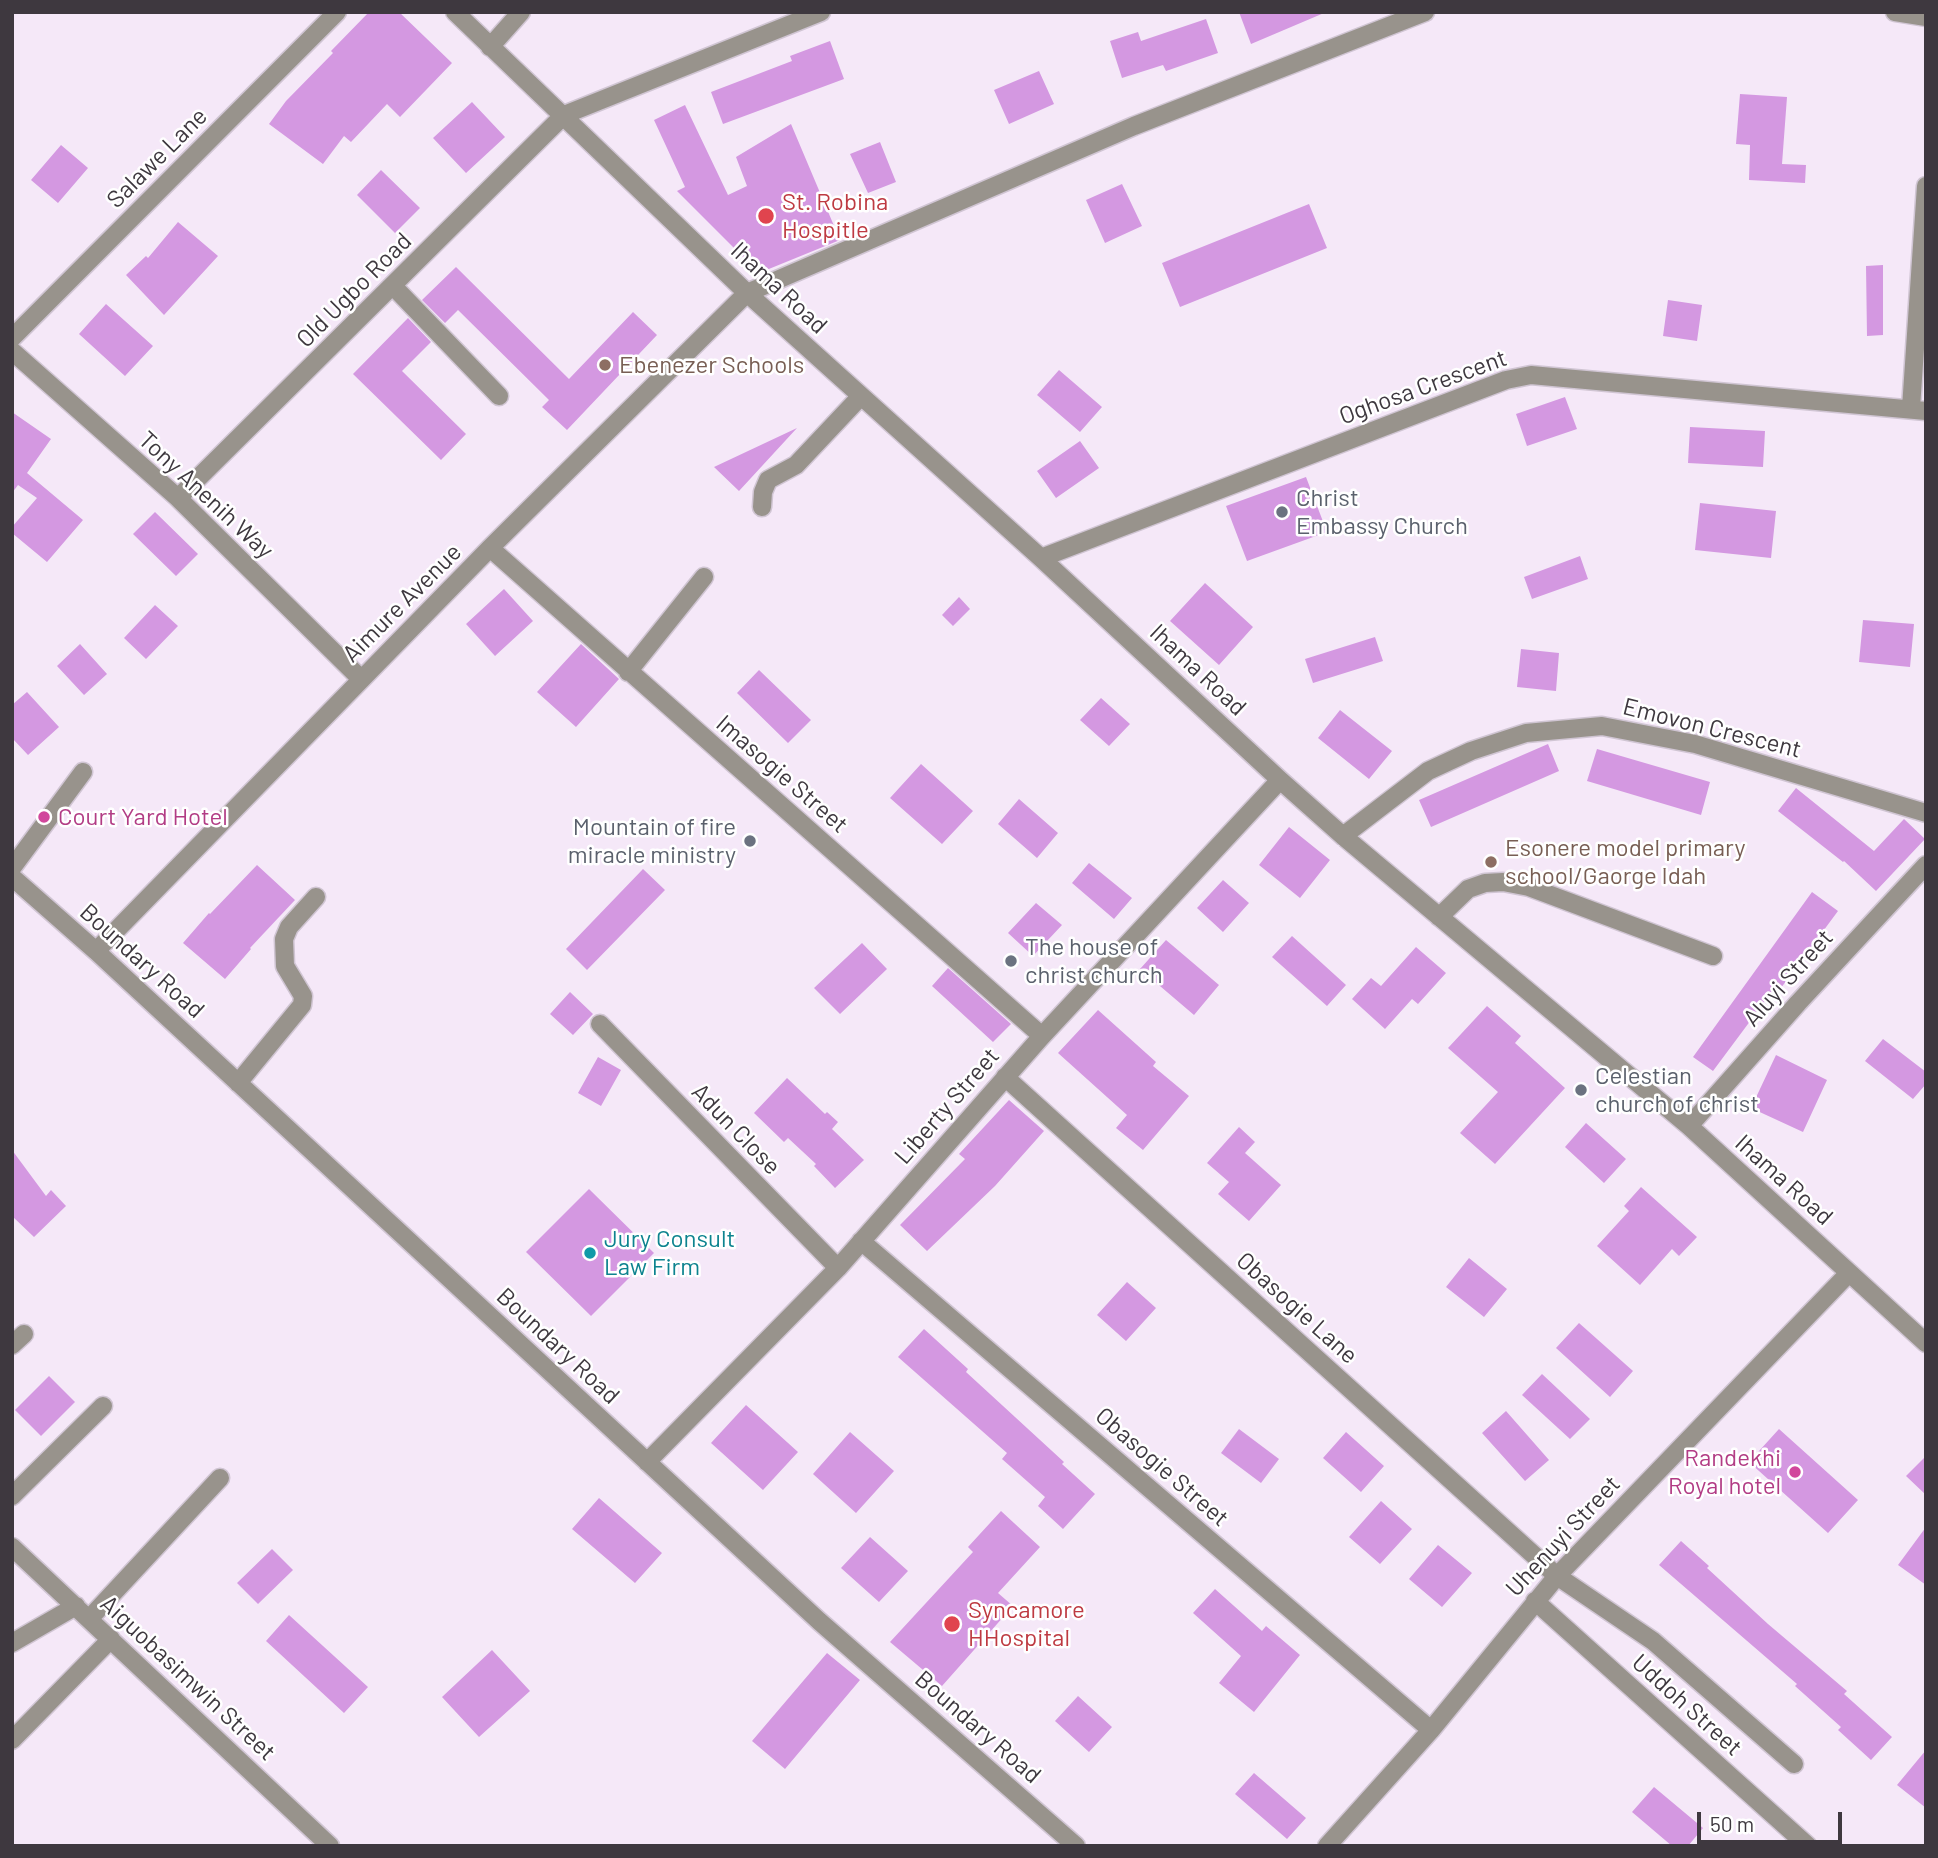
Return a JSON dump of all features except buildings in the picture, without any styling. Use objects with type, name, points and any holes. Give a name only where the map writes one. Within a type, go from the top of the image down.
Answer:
[{"type":"street","name":"Salawe Lane","points":[[12,338],[337,12]]},
{"type":"street","name":"Ihama Road","points":[[456,12],[489,47],[564,115],[747,293],[1041,558],[1280,780],[1689,1126],[1924,1340]]},
{"type":"street","points":[[489,47],[521,12]]},
{"type":"street","points":[[564,115],[821,12]]},
{"type":"street","points":[[747,293],[1134,126],[1425,12]]},
{"type":"street","points":[[1895,12],[1926,17]]},
{"type":"street","name":"Old Ugbo Road","points":[[178,498],[564,115]]},
{"type":"street","points":[[1918,409],[1926,186]]},
{"type":"street","points":[[393,286],[499,396]]},
{"type":"street","name":"Aimure Avenue","points":[[96,951],[490,548],[747,293]]},
{"type":"street","name":"Tony Anenih Way","points":[[12,351],[178,498],[361,679]]},
{"type":"street","name":"Oghosa Crescent","points":[[1041,558],[1506,380],[1531,374],[1918,409]]},
{"type":"street","points":[[762,507],[763,492],[768,480],[796,465],[861,396]]},
{"type":"street","name":"Imasogie Street","points":[[490,548],[1042,1036]]},
{"type":"street","points":[[628,672],[704,577]]},
{"type":"street","name":"Emovon Crescent","points":[[1343,836],[1428,771],[1471,751],[1526,733],[1602,726],[1695,744],[1926,813]]},
{"type":"street","points":[[12,868],[83,772]]},
{"type":"street","name":"Liberty Street","points":[[647,1462],[838,1268],[1042,1036],[1280,780]]},
{"type":"street","name":"Aluyi Street","points":[[1689,1126],[1926,865]]},
{"type":"street","name":"Boundary Road","points":[[12,877],[96,951],[830,1630],[1076,1846]]},
{"type":"street","points":[[1439,916],[1468,889],[1485,883],[1503,882],[1529,887],[1713,956]]},
{"type":"street","points":[[238,1083],[302,1005],[303,996],[285,966],[282,948],[289,927],[316,897]]},
{"type":"street","name":"Adun Close","points":[[600,1024],[838,1268]]},
{"type":"street","name":"Obasogie Lane","points":[[1005,1077],[1557,1576],[1653,1641],[1794,1764]]},
{"type":"street","name":"Obasogie Street","points":[[861,1241],[1431,1730]]},
{"type":"street","name":"Uhenuyi Street","points":[[1327,1846],[1431,1730],[1557,1576],[1849,1273]]},
{"type":"street","points":[[12,1496],[103,1406]]},
{"type":"street","points":[[89,1619],[220,1478]]},
{"type":"street","name":"Aiguobasimwin Street","points":[[12,1547],[323,1844]]},
{"type":"street","name":"Uddoh Street","points":[[1535,1601],[1808,1846]]},
{"type":"street","points":[[12,1643],[76,1606]]},
{"type":"street","points":[[12,1740],[111,1639]]},
{"type":"place","name":"St. Robina Hospitle","points":[[766,216]]},
{"type":"place","name":"Ebenezer Schools","points":[[605,365]]},
{"type":"place","name":"Christ Embassy Church","points":[[1282,512]]},
{"type":"place","name":"Court Yard Hotel","points":[[44,817]]},
{"type":"place","name":"Mountain of fire miracle ministry","points":[[750,841]]},
{"type":"place","name":"Esonere model primary school/Gaorge Idah","points":[[1491,862]]},
{"type":"place","name":"The house of christ church","points":[[1011,961]]},
{"type":"place","name":"Celestian church of christ","points":[[1581,1090]]},
{"type":"place","name":"Jury Consult Law Firm","points":[[590,1253]]},
{"type":"place","name":"Randekhi Royal hotel","points":[[1795,1472]]},
{"type":"place","name":"Syncamore HHospital","points":[[952,1624]]}]
